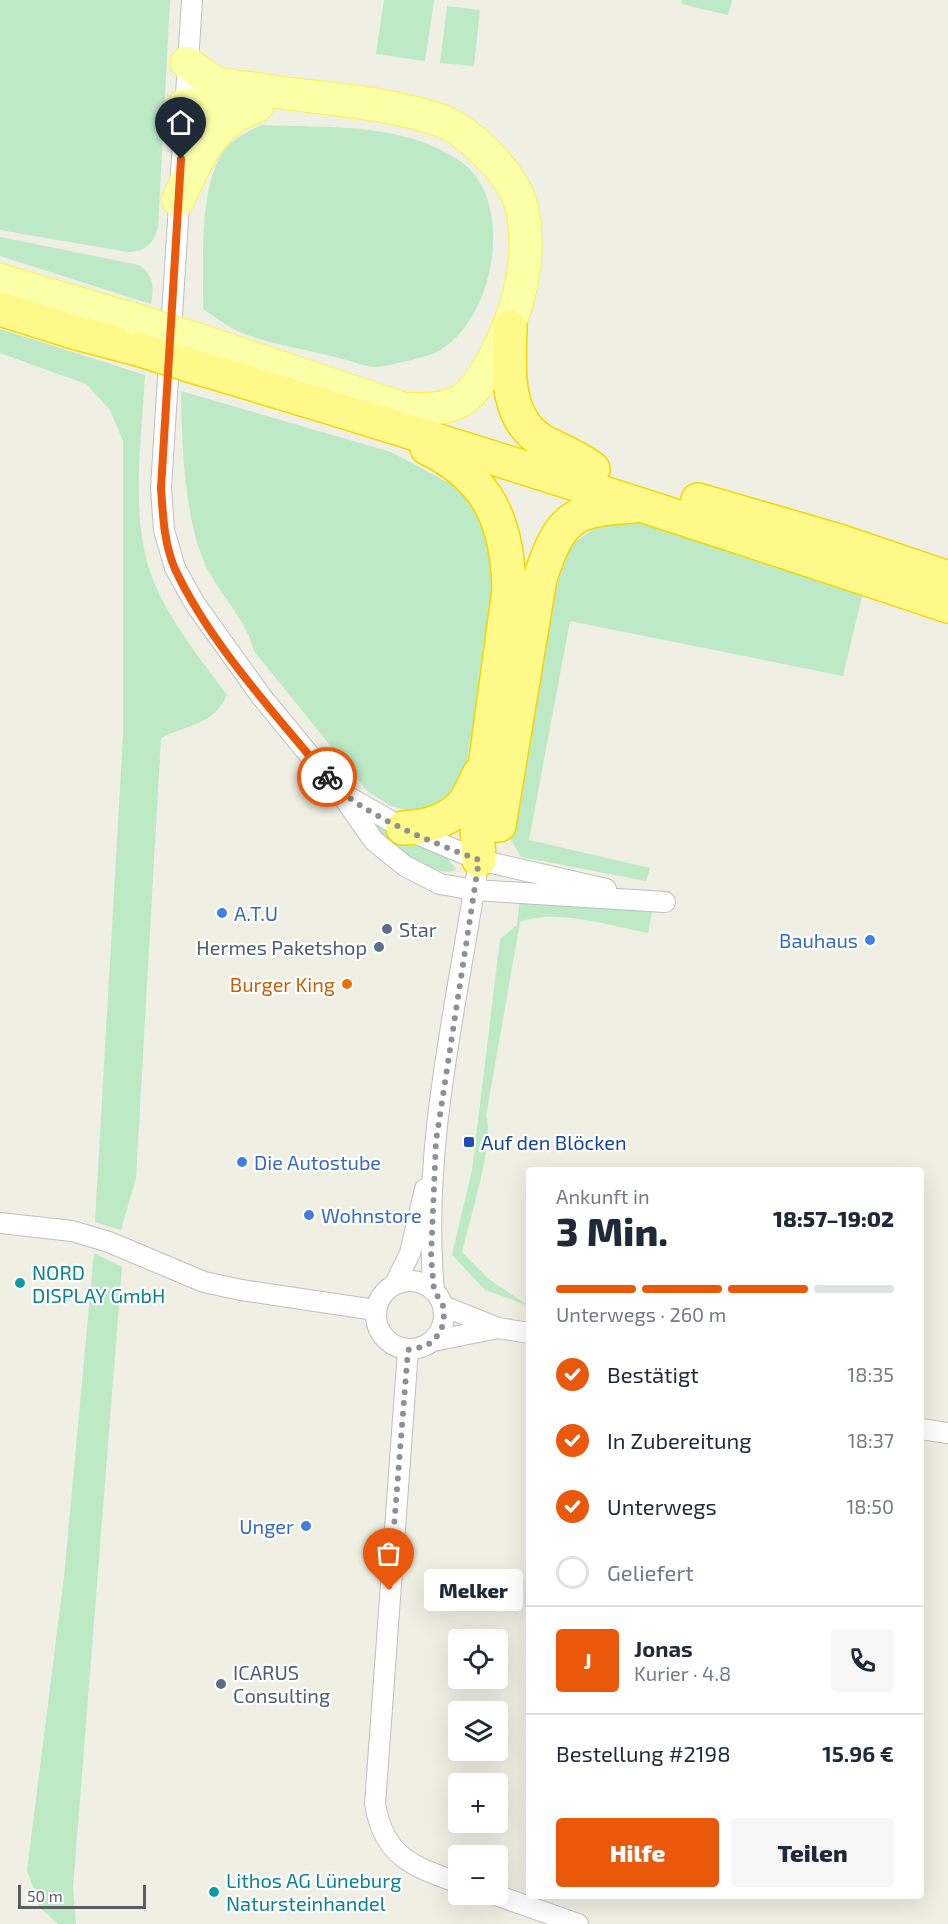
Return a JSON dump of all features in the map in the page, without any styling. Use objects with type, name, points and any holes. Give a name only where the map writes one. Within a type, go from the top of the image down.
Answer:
[{"type":"highway","points":[[0,309],[77,333],[139,335],[203,355],[398,417],[647,505],[948,606]]},
{"type":"highway","points":[[510,327],[509,386],[525,425],[542,441],[580,458],[592,469]]},
{"type":"highway","points":[[398,417],[592,469],[839,541],[948,578]]},
{"type":"highway","points":[[398,417],[411,440],[446,457],[470,476],[489,500],[502,527],[508,556],[508,590],[477,826],[477,875]]},
{"type":"highway","points":[[477,875],[497,836],[540,578],[553,542],[570,520],[589,510],[647,505]]},
{"type":"highway","points":[[403,828],[438,823],[450,815],[463,805],[485,767]]},
{"type":"main road","points":[[187,63],[216,82],[397,109],[444,122],[479,145],[501,170],[519,196],[527,236],[524,274],[510,327],[485,375],[471,394],[455,405],[398,417]]},
{"type":"main road","points":[[184,105],[334,101]]},
{"type":"main road","points":[[178,200],[200,152],[218,128],[240,112],[267,103]]},
{"type":"main road","points":[[0,280],[139,335]]},
{"type":"street","points":[[192,0],[161,488],[164,530],[175,568],[195,603],[261,696],[339,791],[374,841],[405,866],[440,884],[477,875],[664,902],[477,875],[339,791]]},
{"type":"street","points":[[477,875],[436,1141],[410,1253],[395,1284],[379,1299],[375,1310],[376,1322],[387,1341],[408,1350],[426,1346],[433,1341],[498,1328]]},
{"type":"street","points":[[433,1341],[442,1325],[431,1257],[436,1141]]},
{"type":"street","points":[[0,1222],[72,1232],[109,1242],[204,1282],[241,1290],[375,1310]]},
{"type":"street","points":[[395,1284],[416,1281],[439,1298],[498,1328],[526,1332]]},
{"type":"street","points":[[408,1350],[375,1804],[378,1822],[387,1842],[403,1859],[448,1878]]},
{"type":"street","points":[[924,1429],[948,1433]]},
{"type":"street","points":[[508,1899],[578,1924]]},
{"type":"green space","points":[[0,0],[170,0],[158,227],[148,246],[128,252],[0,230]]},
{"type":"green space","points":[[384,0],[434,0],[425,61],[376,54]]},
{"type":"green space","points":[[682,0],[732,0],[728,15],[681,4]]},
{"type":"green space","points":[[447,6],[480,10],[474,66],[440,63]]},
{"type":"green space","points":[[262,125],[339,127],[390,133],[414,139],[438,148],[460,161],[478,180],[489,204],[493,232],[491,261],[484,290],[472,316],[455,338],[430,355],[374,367],[242,333],[203,309],[204,229],[209,188],[214,170],[230,144]]},
{"type":"green space","points":[[0,237],[139,265],[148,273],[152,282],[151,304],[0,256]]},
{"type":"green space","points":[[0,329],[145,375],[140,440],[139,506],[144,549],[149,569],[177,626],[227,695],[222,705],[208,718],[161,738],[136,1178],[121,1230],[95,1222],[123,736],[123,441],[110,410],[86,384],[0,353]]},
{"type":"green space","points":[[181,391],[391,452],[460,489],[477,510],[489,533],[495,591],[464,780],[450,801],[420,814],[391,806],[367,791],[254,651],[246,630],[209,572],[194,531],[186,484]]},
{"type":"green space","points":[[616,514],[863,592],[843,676],[570,621],[529,840],[650,868],[646,881],[521,857],[511,840],[508,811],[552,590],[573,543]]},
{"type":"green space","points":[[355,807],[399,835],[447,858],[456,869],[449,872],[440,871],[405,854],[377,832]]},
{"type":"green space","points":[[520,896],[652,912],[648,933],[566,917],[534,918],[520,922],[486,1116],[488,1128],[484,1163],[462,1252],[490,1280],[526,1305],[485,1290],[452,1255],[472,1170],[500,939],[517,925]]},
{"type":"green space","points":[[94,1253],[122,1267],[73,1888],[76,1924],[58,1924],[40,1908],[27,1870],[64,1577]]},
{"type":"way so far","points":[[327,777],[339,791],[403,828],[479,860],[440,1098],[436,1141],[431,1257],[434,1290],[443,1306],[444,1319],[441,1331],[433,1341],[426,1346],[408,1350],[389,1590]]},
{"type":"place","name":"A.T.U","points":[[222,913]]},
{"type":"place","name":"Star","points":[[387,929]]},
{"type":"place","name":"Bauhaus","points":[[870,940]]},
{"type":"place","name":"Hermes Paketshop","points":[[379,947]]},
{"type":"place","name":"Burger King","points":[[347,984]]},
{"type":"place","name":"Auf den Blöcken","points":[[469,1142]]},
{"type":"place","name":"Die Autostube","points":[[242,1162]]},
{"type":"place","name":"Wohnstore","points":[[309,1215]]},
{"type":"place","name":"NORD DISPLAY GmbH","points":[[20,1283]]},
{"type":"place","name":"Unger","points":[[306,1526]]},
{"type":"place","name":"Melker","points":[[389,1590]]},
{"type":"place","name":"ICARUS Consulting","points":[[221,1684]]},
{"type":"place","name":"Lithos AG Lüneburg Natursteinhandel","points":[[214,1892]]},
{"type":"route","points":[[181,159],[161,488],[164,530],[175,568],[229,655],[327,777]]}]
